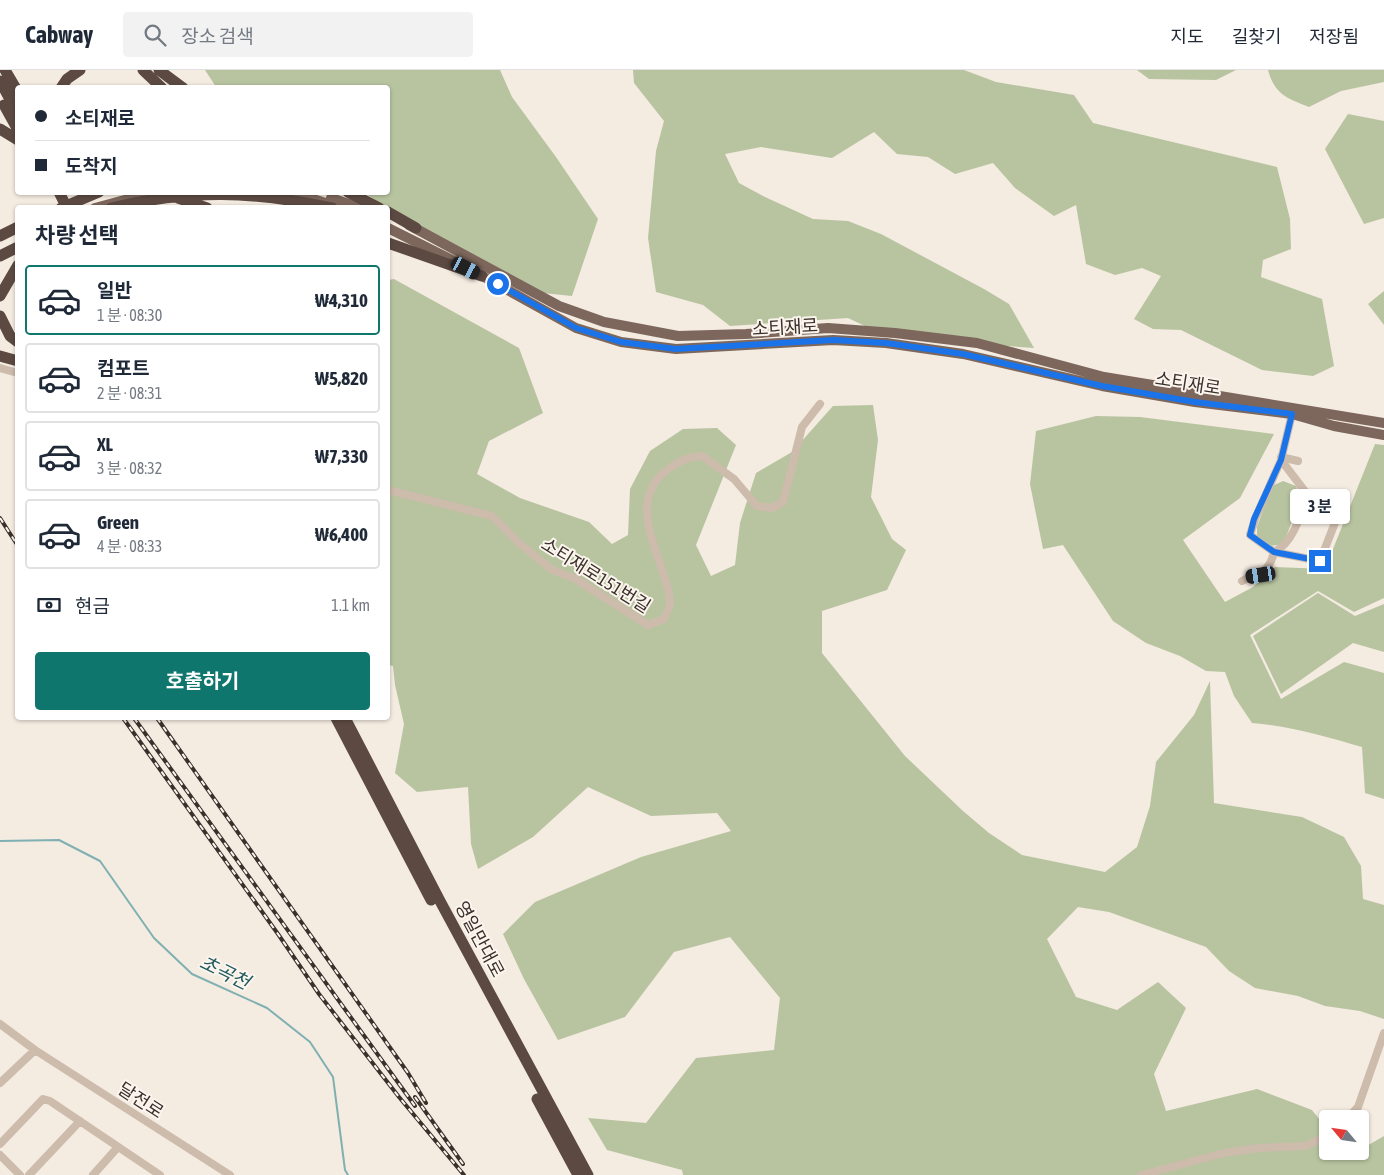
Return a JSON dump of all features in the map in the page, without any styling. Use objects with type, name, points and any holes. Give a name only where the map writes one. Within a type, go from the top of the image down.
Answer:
[{"type":"highway","points":[[5,70],[15,87]]},
{"type":"highway","points":[[13,70],[21,85]]},
{"type":"highway","points":[[63,85],[67,79],[80,70]]},
{"type":"highway","points":[[143,70],[159,85]]},
{"type":"highway","points":[[159,70],[179,85]]},
{"type":"highway","points":[[0,80],[15,108]]},
{"type":"highway","points":[[0,97],[15,124]]},
{"type":"highway","points":[[0,129],[15,138]]},
{"type":"highway","points":[[66,205],[88,195]]},
{"type":"highway","points":[[122,205],[159,195],[178,198],[199,205]]},
{"type":"highway","points":[[258,195],[315,205]]},
{"type":"highway","points":[[354,195],[374,205]]},
{"type":"highway","points":[[390,213],[416,228]]},
{"type":"highway","points":[[0,228],[15,224]]},
{"type":"highway","points":[[0,236],[15,228]]},
{"type":"highway","points":[[390,244],[482,276]]},
{"type":"highway","points":[[0,256],[15,248]]},
{"type":"highway","points":[[0,296],[15,270]]},
{"type":"highway","points":[[0,316],[10,336],[15,340]]},
{"type":"highway","points":[[0,356],[15,360]]},
{"type":"highway","name":"영일만대로","points":[[337,720],[578,1175]]},
{"type":"highway","name":"영일만대로","points":[[346,720],[445,910],[588,1175]]},
{"type":"main road","points":[[84,205],[116,195]]},
{"type":"main road","points":[[110,205],[159,195]]},
{"type":"main road","points":[[296,195],[332,205]]},
{"type":"main road","points":[[323,195],[352,205]]},
{"type":"main road","name":"소티재로","points":[[390,218],[416,228],[455,252],[559,306],[604,322],[678,336],[746,334],[828,328],[895,333],[968,342],[1104,377],[1384,423]]},
{"type":"main road","name":"소티재로","points":[[390,229],[482,276],[576,328],[621,342],[676,349],[833,340],[886,343],[963,354],[1102,386],[1195,402],[1292,414],[1334,426],[1384,435]]},
{"type":"main road","points":[[0,242],[15,234]]},
{"type":"main road","points":[[0,250],[15,243]]},
{"type":"street","points":[[0,368],[15,372]]},
{"type":"street","name":"소티재로151번길","points":[[390,490],[492,516],[519,543],[552,570],[574,578],[648,625],[664,619],[670,602],[648,530],[647,508],[651,492],[660,475],[685,457],[702,456],[734,479],[757,506],[772,508],[784,502],[802,427],[820,404]]},
{"type":"street","points":[[1281,458],[1313,505],[1338,515],[1320,561],[1274,552],[1250,535],[1254,519],[1281,458],[1292,414]]},
{"type":"street","points":[[1281,458],[1298,461]]},
{"type":"street","points":[[1242,581],[1261,575],[1272,560],[1274,552],[1281,548],[1293,531],[1307,494]]},
{"type":"street","name":"달전로","points":[[0,1024],[35,1050],[230,1175]]},
{"type":"street","name":"달전로","points":[[0,1030],[25,1047],[35,1050]]},
{"type":"street","points":[[1356,1110],[1384,1033]]},
{"type":"street","points":[[0,1083],[35,1050]]},
{"type":"street","points":[[0,1144],[43,1099],[50,1101],[160,1175]]},
{"type":"street","points":[[29,1175],[80,1121]]},
{"type":"street","points":[[1141,1175],[1224,1153],[1258,1148],[1306,1146],[1319,1140]]},
{"type":"street","points":[[93,1175],[118,1147]]},
{"type":"street","points":[[0,1155],[20,1175]]},
{"type":"green space","points":[[205,70],[500,70],[512,97],[598,219],[572,296],[543,293],[390,210],[390,205],[382,205],[368,195],[390,195],[390,85],[215,85]]},
{"type":"green space","points":[[633,70],[964,70],[996,82],[1074,95],[1093,123],[1277,167],[1290,219],[1291,249],[1263,260],[1261,277],[1322,299],[1334,366],[1313,376],[1262,370],[1181,330],[1153,329],[1134,319],[1161,276],[1142,268],[1115,275],[1086,264],[1076,205],[1054,216],[1015,188],[993,163],[955,174],[928,157],[897,154],[874,132],[832,158],[761,147],[725,154],[739,183],[765,197],[813,219],[848,221],[881,234],[1009,304],[1034,348],[888,337],[848,318],[730,326],[703,305],[656,292],[648,238],[656,151],[664,121],[634,83]]},
{"type":"green space","points":[[1137,70],[1236,70],[1216,80],[1149,79]]},
{"type":"green space","points":[[1268,70],[1384,70],[1384,82],[1341,91],[1309,107],[1294,101],[1278,90]]},
{"type":"green space","points":[[1348,114],[1384,121],[1384,218],[1364,224],[1325,149]]},
{"type":"green space","points":[[394,279],[519,348],[543,413],[489,441],[477,474],[520,498],[589,522],[612,544],[628,535],[630,489],[650,451],[683,429],[717,428],[736,445],[696,545],[711,576],[735,565],[740,523],[756,473],[792,452],[833,406],[873,405],[878,440],[871,497],[892,539],[906,550],[887,590],[822,611],[822,653],[905,756],[989,833],[1022,855],[1105,872],[1137,847],[1150,806],[1156,762],[1194,715],[1210,681],[1214,803],[1302,817],[1344,837],[1361,866],[1363,899],[1384,905],[1384,1019],[1360,1011],[1325,1006],[1298,996],[1255,988],[1229,971],[1206,947],[1109,912],[1078,907],[1047,939],[1076,997],[1117,1010],[1158,982],[1186,1008],[1154,1074],[1166,1111],[1257,1089],[1312,1110],[1319,1119],[1319,1160],[1369,1160],[1369,1145],[1384,1136],[1384,1175],[683,1175],[682,1170],[607,1150],[588,1118],[646,1123],[696,1058],[774,1050],[780,998],[730,937],[674,952],[625,1017],[558,1040],[524,979],[503,934],[535,902],[641,857],[731,831],[717,813],[651,816],[588,787],[533,837],[478,869],[471,844],[468,787],[417,792],[395,773],[404,724],[395,685],[393,666],[390,665],[390,280]]},
{"type":"green space","points":[[1384,291],[1384,325],[1368,304]]},
{"type":"green space","points":[[1096,416],[1140,417],[1274,434],[1240,498],[1183,540],[1225,602],[1253,587],[1275,567],[1325,569],[1375,444],[1384,445],[1384,598],[1354,612],[1318,591],[1250,635],[1281,699],[1344,662],[1384,673],[1384,799],[1365,793],[1362,747],[1294,729],[1252,723],[1234,696],[1225,672],[1206,671],[1180,656],[1146,643],[1113,621],[1063,545],[1043,549],[1030,484],[1036,431]]},
{"type":"green space","points":[[1283,481],[1296,486],[1301,499],[1284,542],[1279,545],[1267,546],[1257,535],[1257,527],[1272,486]]},
{"type":"green space","points":[[1318,593],[1355,616],[1384,604],[1384,652],[1353,643],[1281,694],[1253,636]]},
{"type":"waterway","name":"초곡천","points":[[0,841],[59,840],[100,861],[154,938],[192,974],[267,1008],[310,1042],[333,1077],[345,1170],[348,1175]]},
{"type":"railway","points":[[0,518],[15,541]]},
{"type":"railway","points":[[124,720],[319,994],[399,1097],[464,1175]]},
{"type":"railway","points":[[135,720],[415,1106]]},
{"type":"railway","points":[[158,720],[408,1073],[426,1103]]},
{"type":"railway","points":[[415,1097],[463,1164]]},
{"type":"route","points":[[498,284],[576,328],[621,342],[676,349],[833,340],[886,343],[963,354],[1102,386],[1195,402],[1292,414],[1281,460],[1254,519],[1250,535],[1274,552],[1320,561]]}]
